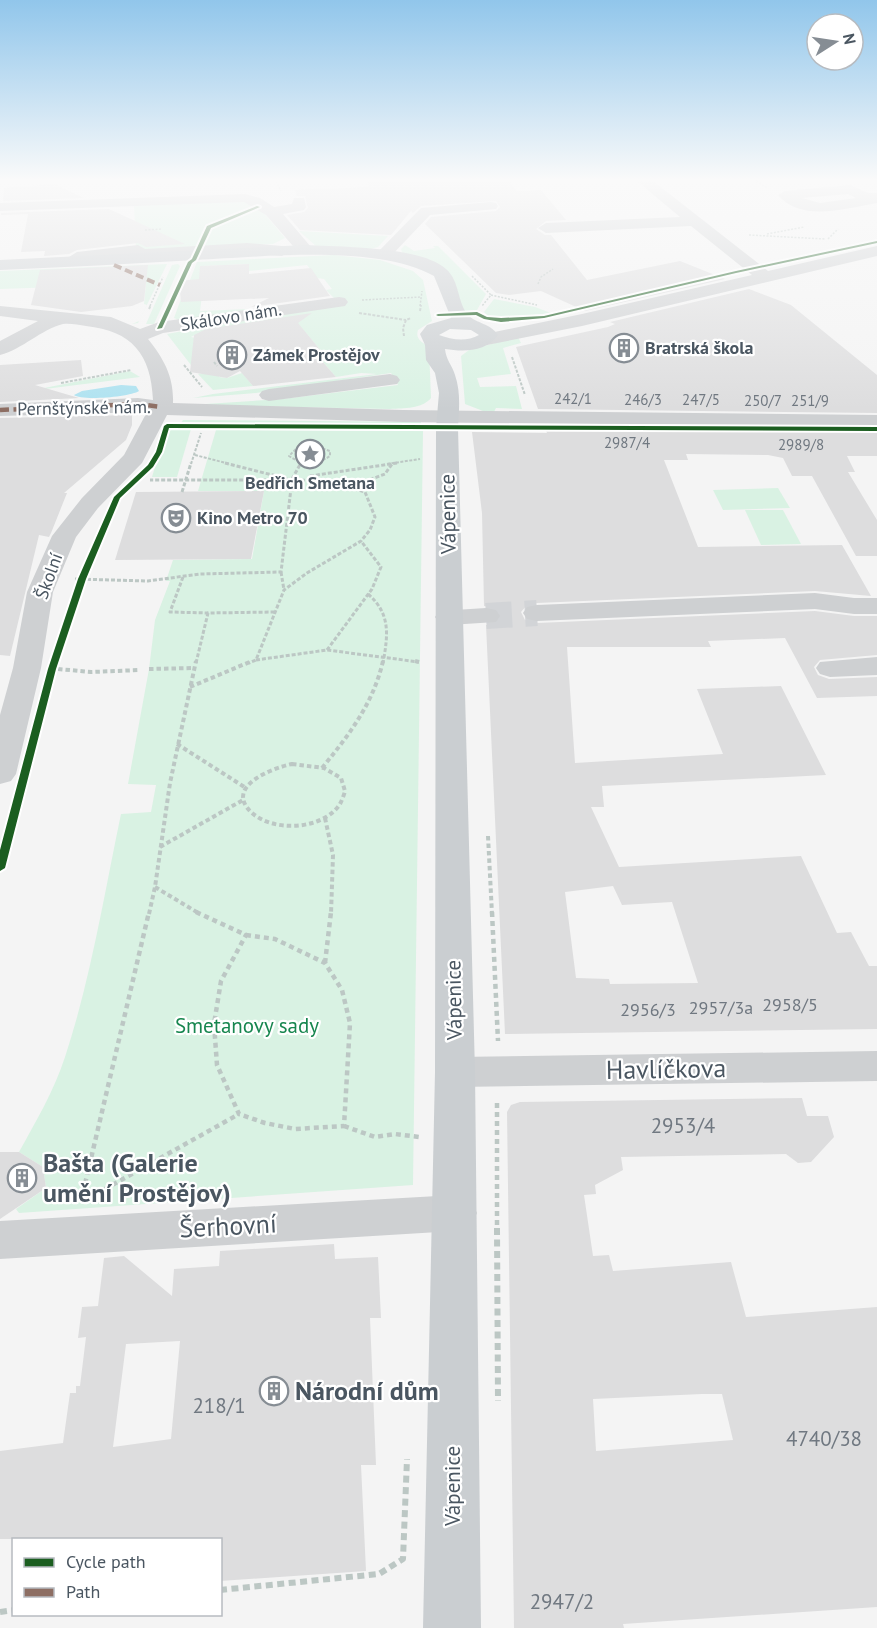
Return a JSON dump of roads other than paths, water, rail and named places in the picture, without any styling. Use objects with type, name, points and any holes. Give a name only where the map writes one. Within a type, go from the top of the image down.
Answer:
[{"type":"main road","points":[[0,265],[158,257]]},
{"type":"main road","name":"Vápenice","points":[[389,257],[424,274],[434,298],[439,322],[433,334],[436,360],[445,374],[449,393],[440,424],[449,617],[455,1072],[452,1628]]},
{"type":"main road","points":[[393,257],[421,262],[440,272],[475,328]]},
{"type":"main road","points":[[433,334],[450,344],[475,328]]},
{"type":"main road","points":[[445,374],[455,360],[456,353],[475,328]]},
{"type":"street","points":[[54,262],[78,257]]},
{"type":"street","points":[[740,257],[765,277]]},
{"type":"street","points":[[475,328],[521,334],[851,257]]},
{"type":"street","name":"Skálovo nám.","points":[[136,337],[159,328],[266,310],[339,302]]},
{"type":"street","points":[[111,323],[127,308]]},
{"type":"street","points":[[5,312],[111,323],[128,330],[136,337]]},
{"type":"street","points":[[0,349],[35,328],[64,318]]},
{"type":"street","name":"Pernštýnské nám.","points":[[0,410],[162,404],[160,372],[136,337]]},
{"type":"street","points":[[162,404],[290,394],[390,380]]},
{"type":"street","points":[[162,404],[178,410],[440,424],[534,417],[877,421]]},
{"type":"street","name":"Školní","points":[[0,774],[27,668],[40,592],[64,536],[90,503],[134,458],[162,404]]},
{"type":"street","points":[[537,613],[815,601],[854,606],[877,606]]},
{"type":"street","points":[[449,617],[486,616]]},
{"type":"street","points":[[830,668],[877,666]]},
{"type":"street","name":"Havlíčkova","points":[[455,1072],[877,1066]]},
{"type":"street","name":"Šerhovní","points":[[0,1240],[455,1213]]},
{"type":"water","points":[[121,385],[136,386],[139,391],[106,398],[86,398],[74,395],[82,391]]},
{"type":"tunnel","points":[[486,616],[537,613]]},
{"type":"place","name":"Bratrská škola","points":[[624,348]]},
{"type":"place","name":"Zámek Prostějov","points":[[232,355]]},
{"type":"place","name":"Bedřich Smetana","points":[[310,454]]},
{"type":"place","name":"Kino Metro 70","points":[[176,518]]},
{"type":"place","name":"Bašta (Galerie umění Prostějov)","points":[[22,1178]]},
{"type":"place","name":"Národní dům","points":[[274,1391]]},
{"type":"park label","name":"Smetanovy sady","points":[[247,1026]]}]
